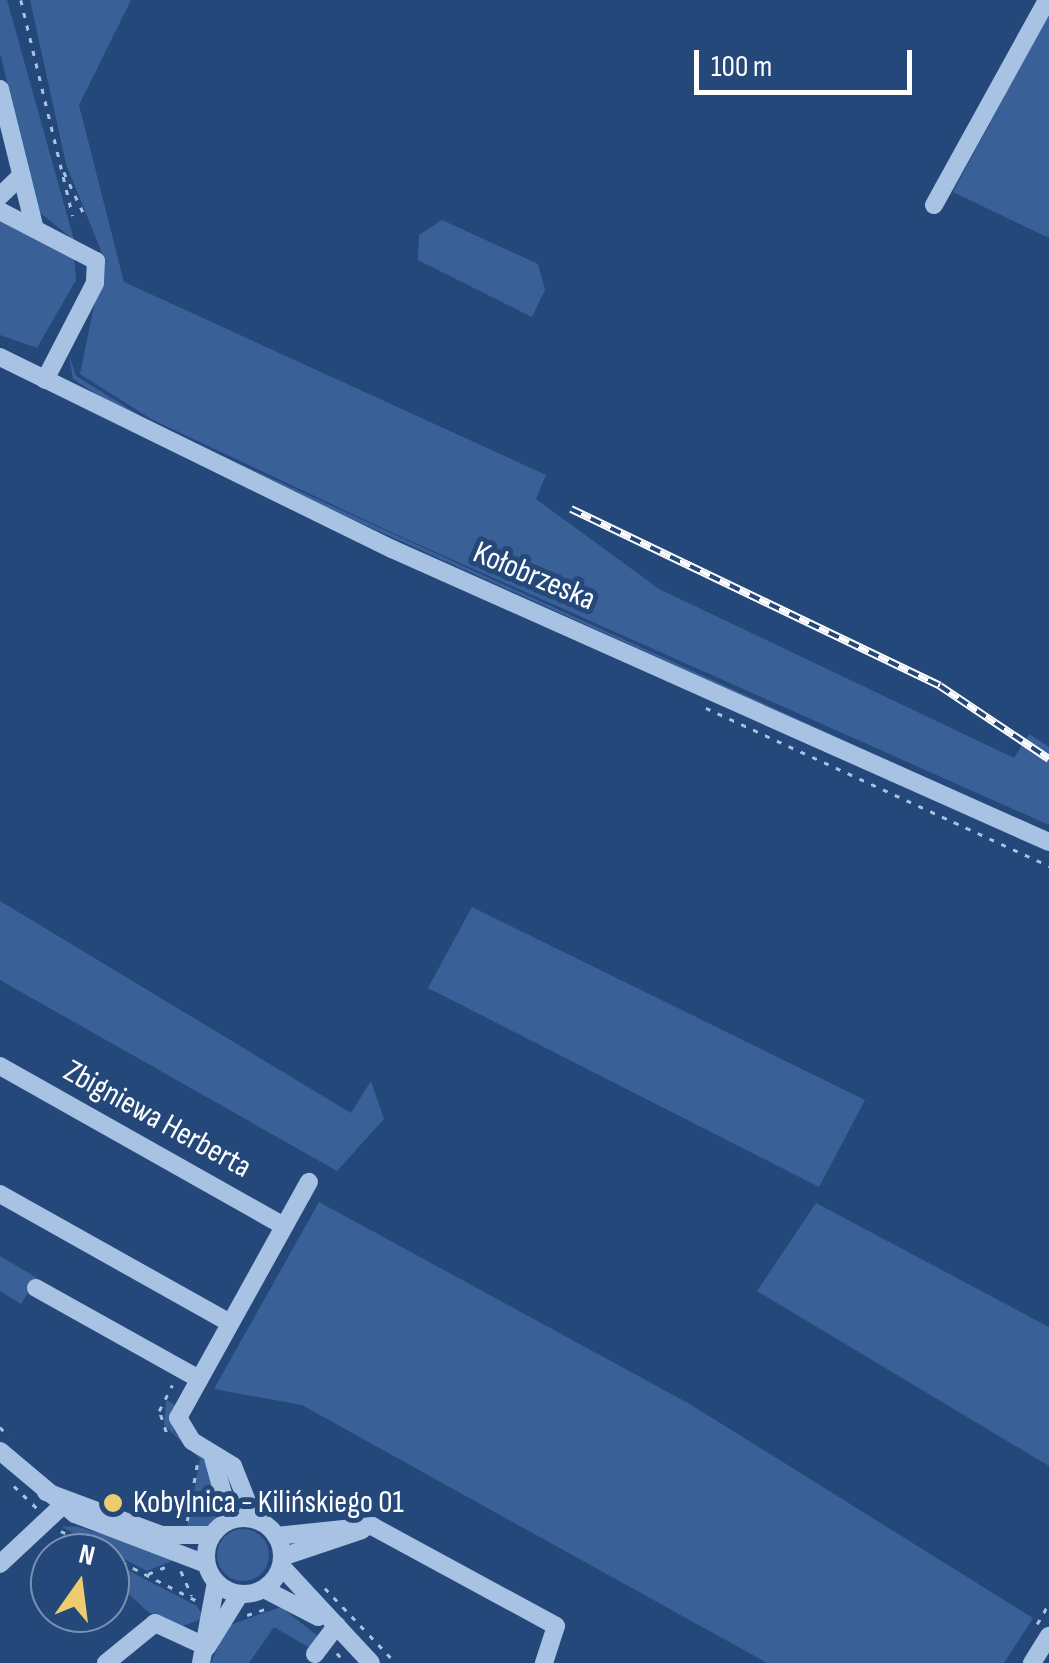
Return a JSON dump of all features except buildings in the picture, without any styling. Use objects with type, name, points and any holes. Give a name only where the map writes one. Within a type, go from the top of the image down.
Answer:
[{"type":"street","points":[[934,205],[1047,0]]},
{"type":"street","points":[[0,89],[34,229]]},
{"type":"street","points":[[0,196],[21,176]]},
{"type":"street","points":[[0,211],[96,261],[94,282],[45,380]]},
{"type":"street","name":"Kołobrzeska","points":[[0,357],[392,549],[1049,842]]},
{"type":"street","name":"Zbigniewa Herberta","points":[[0,1066],[284,1226]]},
{"type":"street","points":[[309,1182],[178,1418],[182,1432],[242,1478],[254,1518],[276,1536],[281,1561],[371,1663]]},
{"type":"street","points":[[0,1194],[230,1323]]},
{"type":"street","points":[[36,1288],[199,1379]]},
{"type":"street","points":[[8,1448],[40,1490],[62,1506],[106,1528],[206,1564]]},
{"type":"street","points":[[212,1454],[230,1519]]},
{"type":"street","points":[[40,1490],[87,1500],[167,1537]]},
{"type":"street","points":[[0,1564],[62,1506]]},
{"type":"street","points":[[254,1518],[230,1519],[211,1536],[206,1564],[216,1582],[240,1594],[264,1589],[337,1625]]},
{"type":"street","points":[[276,1536],[372,1526],[556,1626],[544,1663]]},
{"type":"street","points":[[264,1589],[281,1561],[372,1526]]},
{"type":"street","points":[[106,1528],[167,1537],[211,1536]]},
{"type":"street","points":[[204,1655],[216,1582]]},
{"type":"street","points":[[204,1655],[240,1594]]},
{"type":"street","points":[[106,1663],[155,1624],[204,1655]]},
{"type":"street","points":[[314,1654],[337,1625]]},
{"type":"street","points":[[1032,1663],[1049,1636]]},
{"type":"path","points":[[20,0],[74,216]]},
{"type":"path","points":[[62,168],[85,216]]},
{"type":"path","points":[[0,1427],[8,1448]]},
{"type":"path","points":[[146,1574],[177,1563],[193,1598]]},
{"type":"shaded area","points":[[0,0],[7,0],[74,240],[39,212],[0,53]]},
{"type":"shaded area","points":[[30,0],[131,0],[79,105],[124,282],[546,475],[536,499],[659,589],[1014,758],[1029,734],[1049,747],[1049,825],[395,534],[151,419],[80,374],[104,258],[66,164]]},
{"type":"shaded area","points":[[1049,13],[1049,238],[953,192]]},
{"type":"shaded area","points":[[0,218],[74,257],[76,280],[37,348],[0,335]]},
{"type":"shaded area","points":[[442,220],[538,264],[545,290],[532,317],[418,260],[419,235]]},
{"type":"shaded area","points":[[69,355],[76,376],[155,425],[1049,834],[146,426],[73,379]]},
{"type":"shaded area","points":[[0,901],[351,1113],[371,1081],[384,1119],[337,1171],[0,980]]},
{"type":"shaded area","points":[[472,907],[865,1100],[819,1187],[428,988]]},
{"type":"shaded area","points":[[319,1202],[688,1403],[1033,1618],[1004,1663],[767,1663],[302,1405],[214,1389]]},
{"type":"shaded area","points":[[816,1203],[1049,1327],[1049,1466],[757,1291]]},
{"type":"shaded area","points":[[0,1256],[37,1278],[21,1304],[0,1291]]},
{"type":"shaded area","points":[[166,1400],[175,1405],[174,1432],[211,1465],[224,1510],[207,1528],[187,1527],[200,1459],[164,1425]]},
{"type":"shaded area","points":[[76,1526],[99,1533],[74,1533],[62,1527]]},
{"type":"shaded area","points":[[243,1529],[262,1536],[269,1555],[262,1574],[243,1581],[224,1574],[217,1555],[224,1536]]},
{"type":"shaded area","points":[[130,1543],[173,1556],[172,1561],[147,1571],[130,1562]]},
{"type":"shaded area","points":[[130,1571],[197,1606],[204,1618],[183,1626],[148,1612],[130,1595]]},
{"type":"shaded area","points":[[281,1607],[319,1637],[310,1648],[274,1627],[249,1663],[211,1663],[227,1626]]},
{"type":"railway","points":[[571,509],[940,686],[1049,759]]},
{"type":"place","name":"Kobylnica - Kilińskiego 01","points":[[113,1503]]}]
